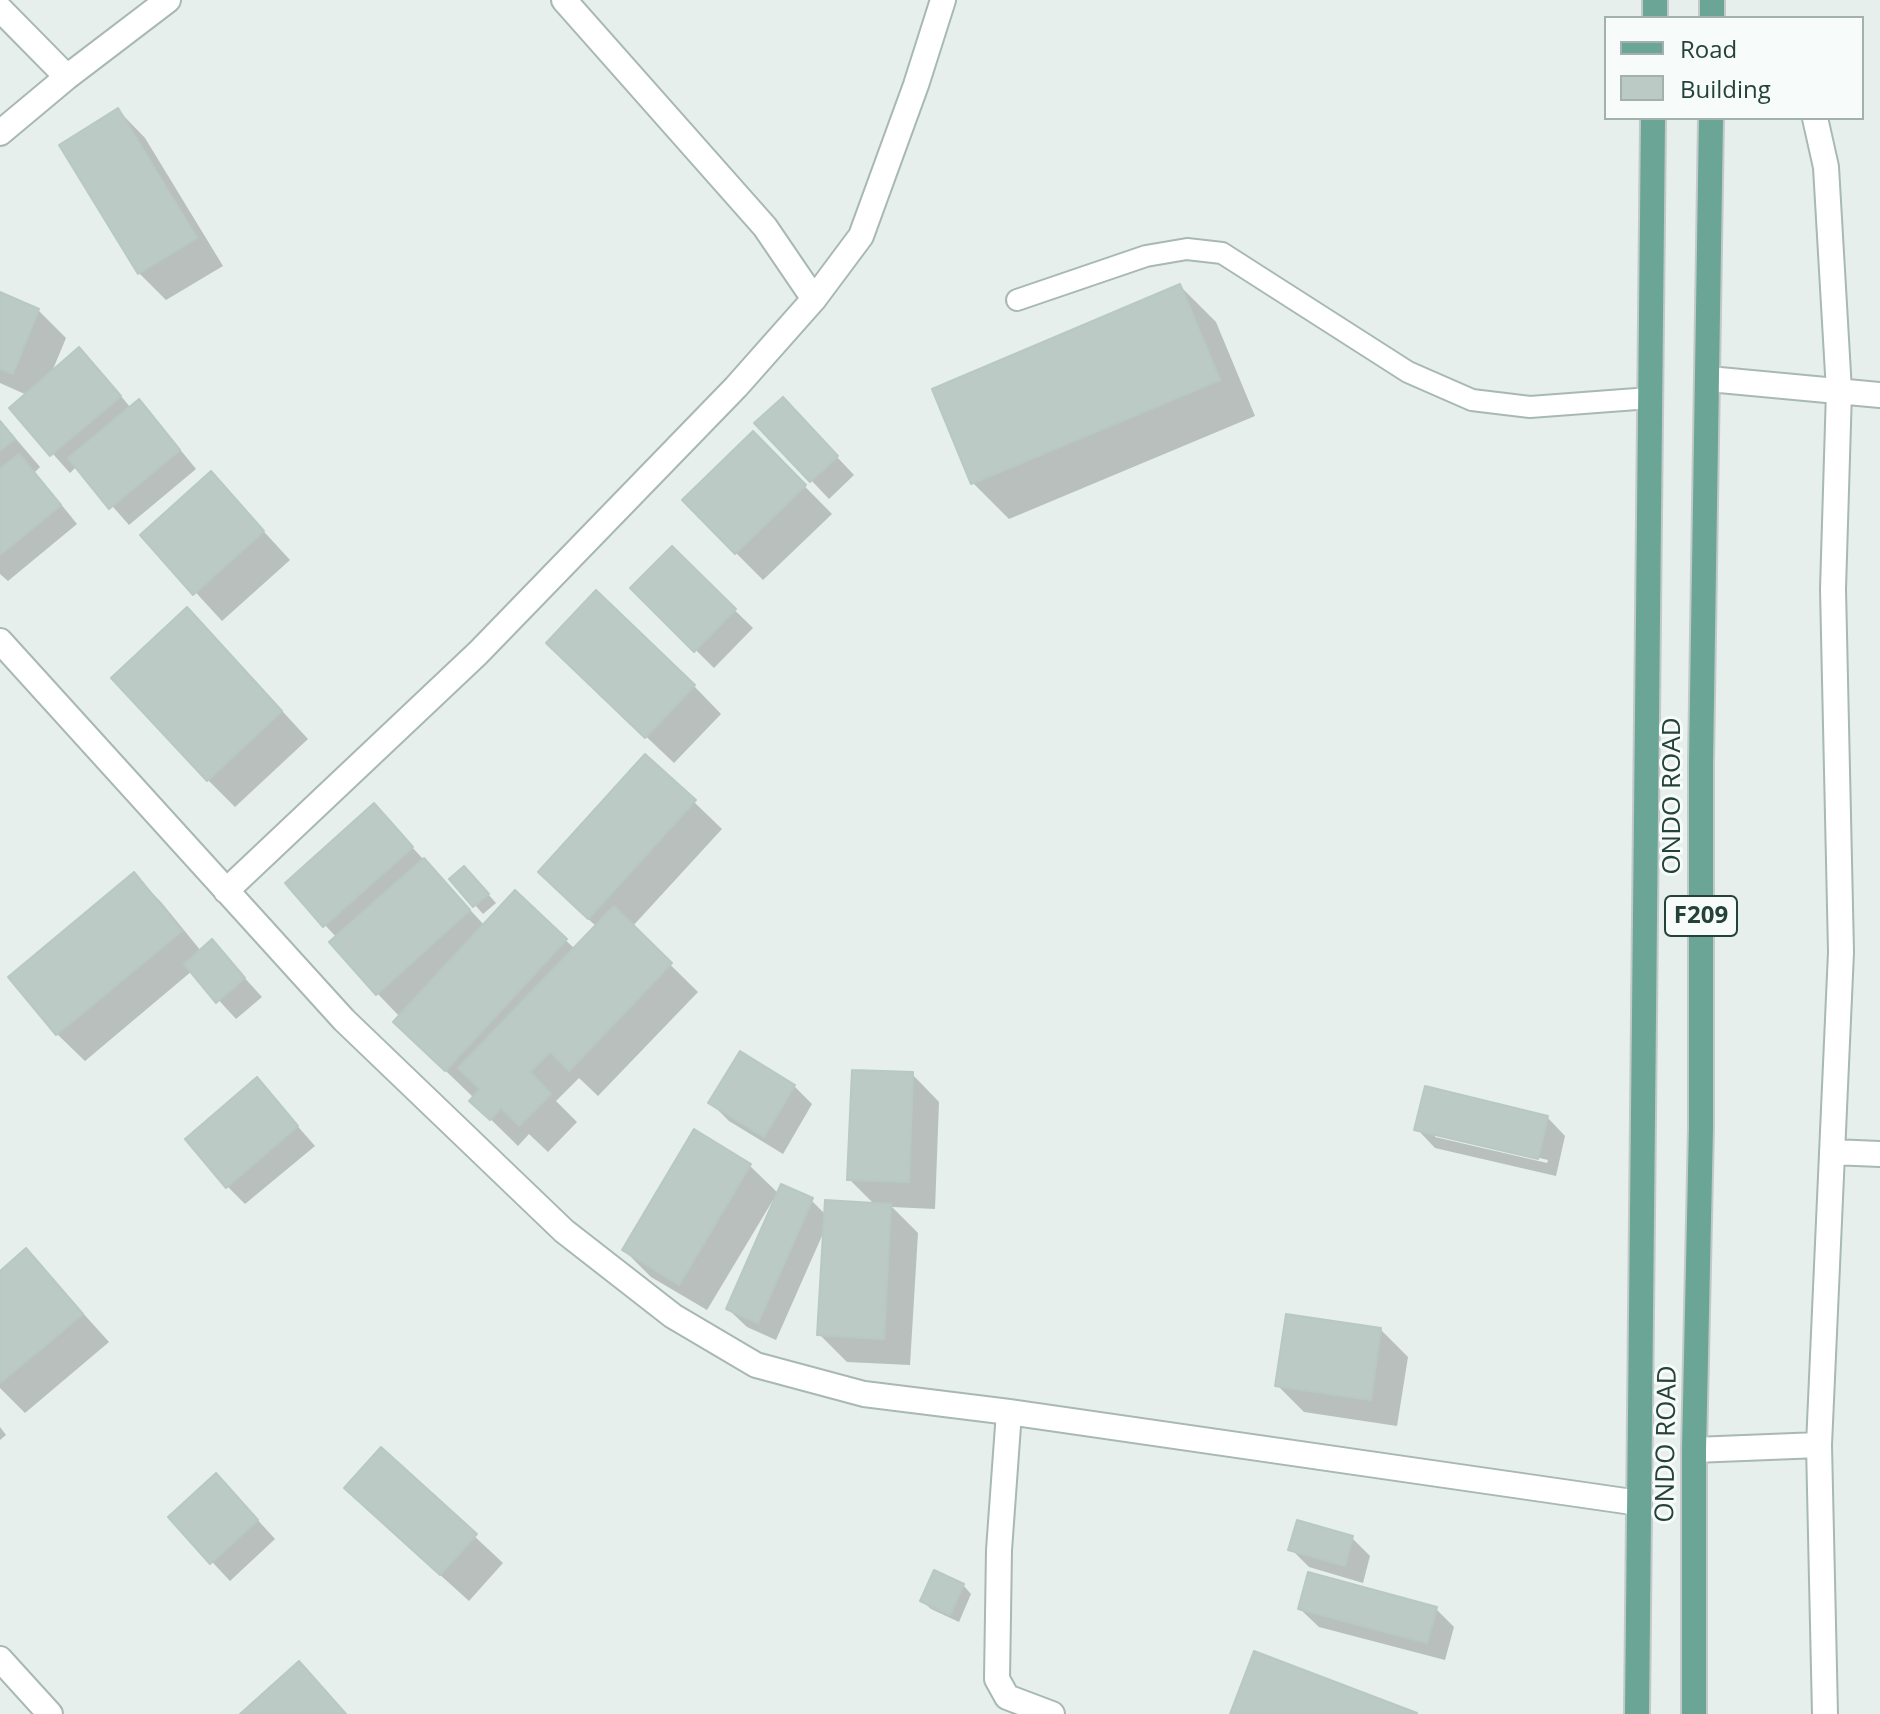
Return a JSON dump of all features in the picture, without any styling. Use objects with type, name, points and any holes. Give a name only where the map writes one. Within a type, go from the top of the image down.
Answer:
[{"type":"main road","name":"ONDO ROAD","points":[[1637,1714],[1653,120]]},
{"type":"main road","name":"ONDO ROAD","points":[[1694,1714],[1694,1450],[1701,1127],[1701,746],[1711,120]]},
{"type":"street","points":[[0,133],[168,0]]},
{"type":"street","points":[[564,0],[765,227],[814,299]]},
{"type":"street","points":[[226,891],[478,653],[736,387],[814,299],[861,236],[943,0]]},
{"type":"street","points":[[0,9],[67,77]]},
{"type":"street","points":[[1815,120],[1826,167],[1839,391],[1833,589],[1841,952],[1819,1445],[1825,1714]]},
{"type":"street","points":[[1709,379],[1880,395]]},
{"type":"street","points":[[4,653],[344,1020],[564,1231],[673,1316],[756,1365],[864,1394],[1639,1503]]},
{"type":"street","points":[[1832,1152],[1880,1154]]},
{"type":"street","points":[[1009,1412],[999,1550],[997,1679],[1007,1697],[1052,1714]]},
{"type":"street","points":[[1694,1450],[1819,1445]]},
{"type":"street","points":[[0,1659],[50,1714]]},
{"type":"lane","points":[[1017,300],[1146,256],[1187,249],[1222,253],[1408,372],[1472,400],[1530,407],[1650,398]]},
{"type":"building","points":[[118,108],[197,238],[138,274],[59,145]]},
{"type":"building","points":[[1180,284],[1220,380],[971,484],[932,389]]},
{"type":"building","points":[[0,292],[39,309],[13,374],[0,369]]},
{"type":"building","points":[[79,347],[121,396],[50,456],[9,408]]},
{"type":"building","points":[[783,397],[838,456],[810,482],[754,423]]},
{"type":"building","points":[[139,399],[180,450],[109,509],[68,458]]},
{"type":"building","points":[[0,421],[15,439],[0,451]]},
{"type":"building","points":[[753,431],[806,485],[735,554],[682,500]]},
{"type":"building","points":[[19,454],[61,505],[0,555],[0,469]]},
{"type":"building","points":[[211,471],[264,531],[193,595],[140,535]]},
{"type":"building","points":[[672,546],[736,609],[694,652],[630,588]]},
{"type":"building","points":[[596,590],[695,685],[645,738],[546,643]]},
{"type":"building","points":[[187,607],[282,711],[207,781],[111,678]]},
{"type":"building","points":[[645,754],[696,800],[588,919],[538,872]]},
{"type":"building","points":[[374,803],[413,847],[323,927],[285,883]]},
{"type":"building","points":[[424,858],[470,910],[376,995],[329,942]]},
{"type":"building","points":[[464,866],[489,894],[473,907],[449,879]]},
{"type":"building","points":[[134,872],[182,931],[56,1035],[8,977]]},
{"type":"building","points":[[515,890],[567,939],[445,1071],[393,1022]]},
{"type":"building","points":[[614,906],[672,963],[569,1071],[550,1052],[530,1072],[551,1094],[519,1126],[501,1108],[490,1120],[469,1101],[480,1089],[458,1068]]},
{"type":"building","points":[[212,939],[245,978],[216,1003],[184,964]]},
{"type":"building","points":[[740,1051],[795,1085],[764,1137],[708,1103]]},
{"type":"building","points":[[852,1070],[913,1072],[909,1182],[847,1180]]},
{"type":"building","points":[[257,1077],[298,1126],[226,1188],[185,1139]]},
{"type":"building","points":[[1425,1086],[1548,1116],[1538,1159],[1414,1130]]},
{"type":"building","points":[[694,1129],[751,1164],[679,1285],[622,1250]]},
{"type":"building","points":[[781,1184],[813,1198],[758,1323],[726,1309]]},
{"type":"building","points":[[825,1200],[891,1204],[884,1339],[817,1335]]},
{"type":"building","points":[[26,1248],[83,1314],[0,1383],[0,1271]]},
{"type":"building","points":[[1286,1314],[1381,1328],[1371,1400],[1275,1386]]},
{"type":"building","points":[[381,1447],[477,1534],[440,1575],[344,1488]]},
{"type":"building","points":[[216,1473],[258,1520],[210,1564],[168,1517]]},
{"type":"building","points":[[1297,1520],[1353,1536],[1345,1566],[1288,1550]]},
{"type":"building","points":[[934,1570],[964,1584],[950,1615],[920,1601]]},
{"type":"building","points":[[1308,1572],[1437,1607],[1427,1643],[1298,1609]]},
{"type":"building","points":[[1254,1651],[1417,1713],[1417,1714],[1230,1714]]},
{"type":"building","points":[[299,1661],[346,1714],[240,1714]]}]
